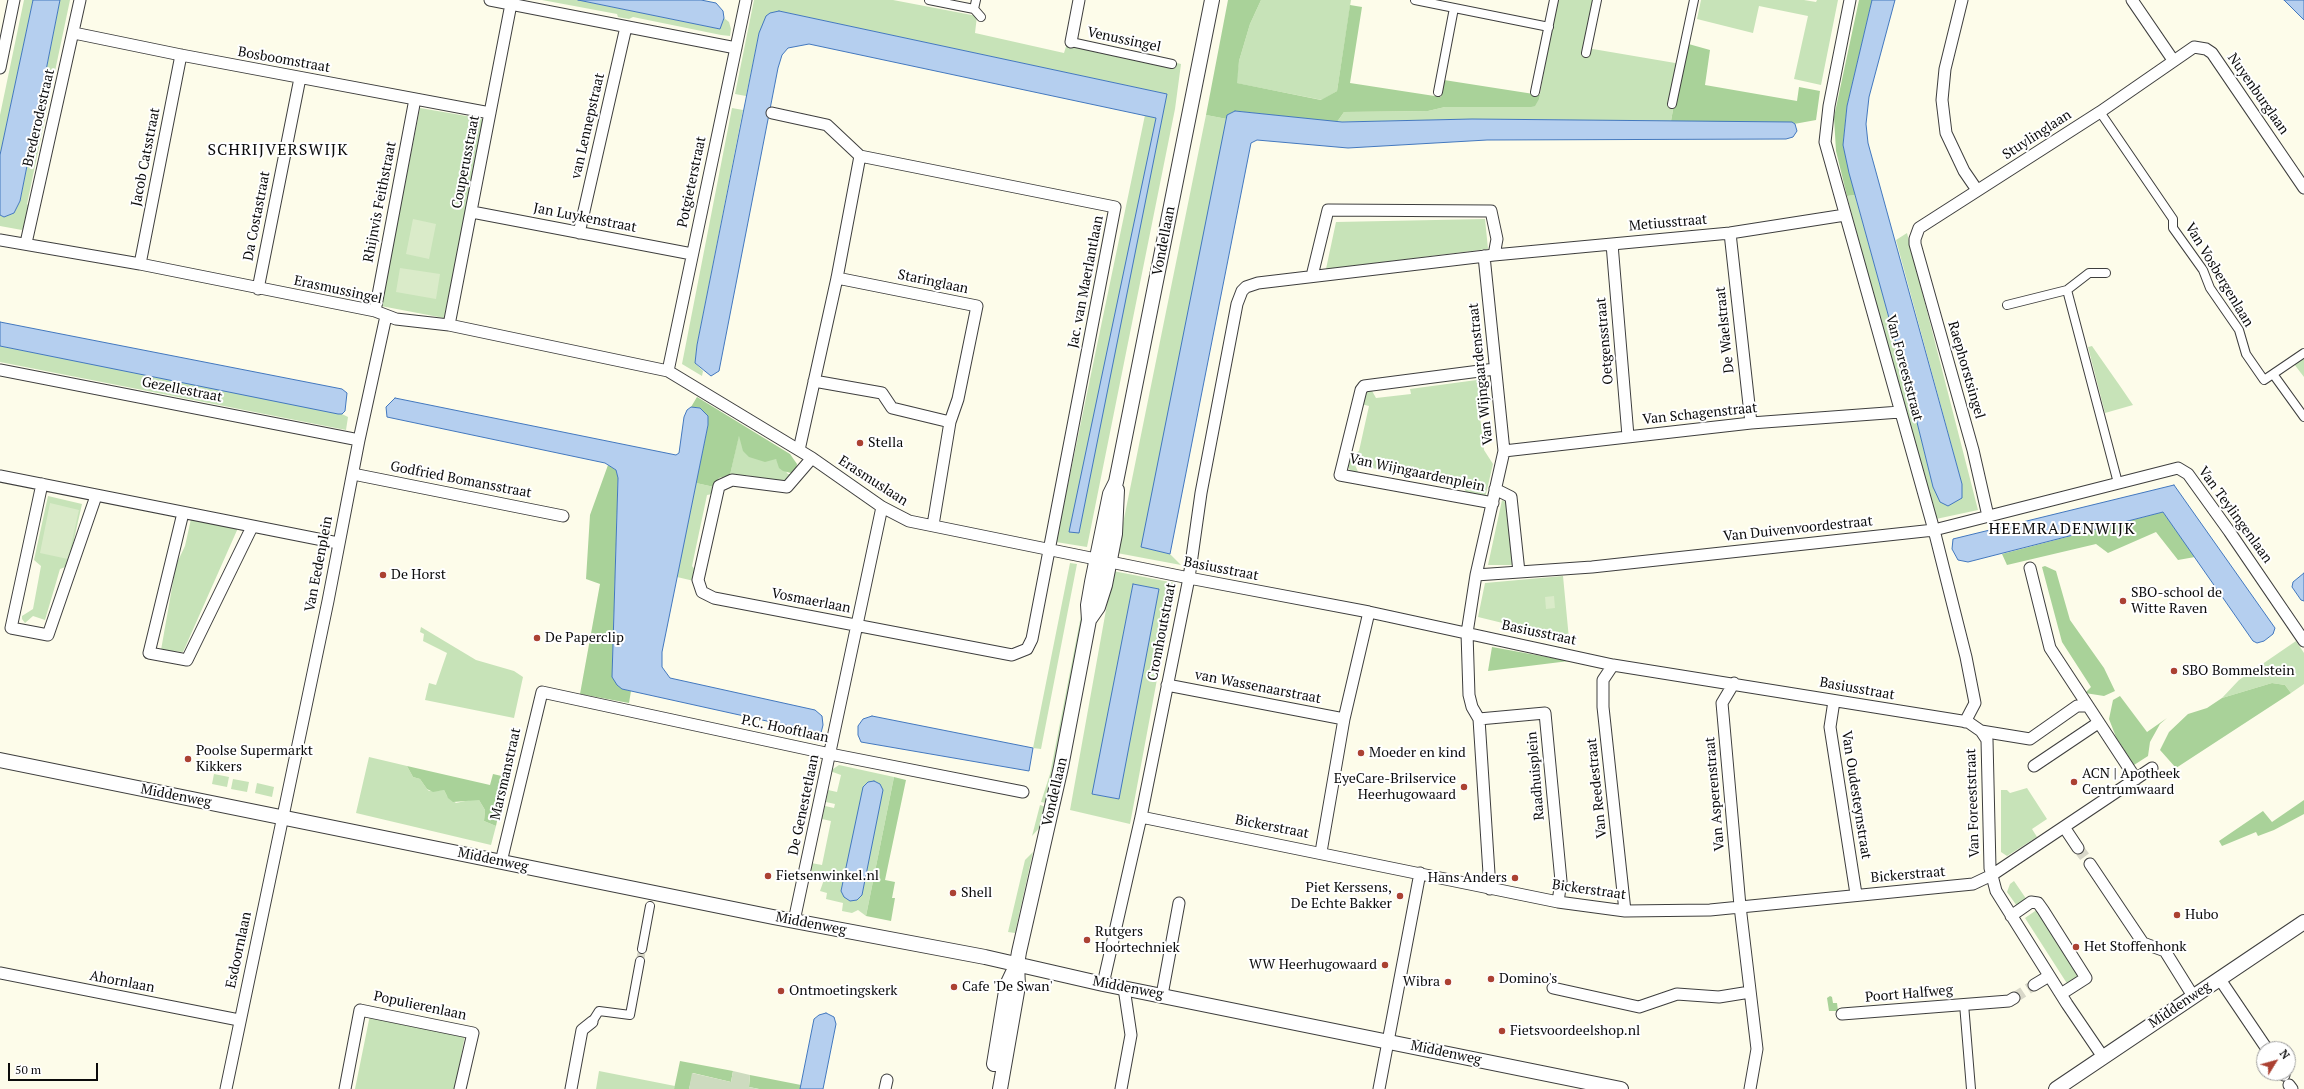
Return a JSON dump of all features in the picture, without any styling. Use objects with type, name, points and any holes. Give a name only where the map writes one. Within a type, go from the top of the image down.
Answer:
[{"type":"street","points":[[0,68],[14,0]]},
{"type":"street","name":"Brederodestraat","points":[[26,243],[74,33],[80,0]]},
{"type":"street","points":[[490,0],[736,48]]},
{"type":"street","name":"Potgieterstraat","points":[[668,371],[746,0]]},
{"type":"street","points":[[929,0],[974,9],[980,16]]},
{"type":"street","points":[[974,9],[976,0]]},
{"type":"street","points":[[1071,42],[1079,0]]},
{"type":"street","name":"Vondellaan","points":[[1017,964],[1061,767],[1089,620],[1098,607],[1103,560],[1115,527],[1118,496],[1116,482],[1212,0]]},
{"type":"street","points":[[1415,0],[1549,27]]},
{"type":"street","points":[[1535,92],[1554,0]]},
{"type":"street","points":[[1586,53],[1597,0]]},
{"type":"street","points":[[1672,104],[1694,0]]},
{"type":"street","name":"Van Foreeststraat","points":[[1850,0],[1829,106],[1825,142],[1845,215],[1867,286],[1900,412],[1934,530],[1975,696],[1973,709],[1965,722],[1975,725],[1981,731],[1986,740],[1989,849],[1992,875]]},
{"type":"street","points":[[1962,0],[1945,69],[1942,100],[1946,133],[1964,171],[1977,190]]},
{"type":"street","points":[[2132,0],[2173,60]]},
{"type":"street","name":"Couperusstraat","points":[[449,325],[512,4]]},
{"type":"street","points":[[1438,92],[1454,8]]},
{"type":"street","name":"van Lennepstraat","points":[[580,233],[626,27]]},
{"type":"street","name":"Bosboomstraat","points":[[74,33],[181,56],[490,113]]},
{"type":"street","name":"Venussingel","points":[[1071,42],[1172,64]]},
{"type":"street","name":"Nuyenburglaan","points":[[2173,60],[2194,48],[2206,49],[2212,53],[2304,188]]},
{"type":"street","name":"Jacob Catsstraat","points":[[140,264],[181,56]]},
{"type":"street","name":"Stuylinglaan","points":[[1916,233],[1924,225],[1977,190],[2100,112],[2173,60]]},
{"type":"street","name":"Da Costastraat","points":[[258,289],[300,78]]},
{"type":"street","name":"Rhijnvis Feithstraat","points":[[375,311],[416,99]]},
{"type":"street","name":"Van Vosbergenlaan","points":[[2100,112],[2173,219],[2173,228],[2203,270],[2210,288],[2239,330],[2246,354],[2264,380],[2273,374]]},
{"type":"street","points":[[772,113],[827,125],[860,156],[836,278],[799,450]]},
{"type":"street","name":"Jac. van Maerlantlaan","points":[[860,156],[1116,207],[1050,549]]},
{"type":"street","points":[[1312,276],[1328,210],[1491,211],[1497,239],[1489,256]]},
{"type":"street","name":"Jan Luykenstraat","points":[[472,212],[692,254]]},
{"type":"street","name":"Metiusstraat","points":[[1246,287],[1258,283],[1312,276],[1489,256],[1730,233],[1845,215]]},
{"type":"street","name":"De Waelstraat","points":[[1730,233],[1751,423]]},
{"type":"street","name":"Raephorstsingel","points":[[1916,233],[1915,244],[1973,450],[1988,516]]},
{"type":"street","name":"Erasmussingel","points":[[0,240],[26,243],[140,264],[258,289],[375,311],[386,316],[414,322],[449,325],[668,371]]},
{"type":"street","name":"Oetgensstraat","points":[[1612,244],[1628,436]]},
{"type":"street","name":"Van Wijngaardenstraat","points":[[1467,632],[1476,575],[1504,451],[1495,368],[1489,256]]},
{"type":"street","points":[[2007,306],[2067,290],[2089,273],[2106,273]]},
{"type":"street","name":"Staringlaan","points":[[836,278],[977,306],[958,399],[950,422],[933,525]]},
{"type":"street","name":"Cromhoutstraat","points":[[1103,984],[1141,817],[1189,578],[1202,492],[1238,304],[1242,291],[1246,287]]},
{"type":"street","points":[[2067,290],[2118,483]]},
{"type":"street","name":"Van Eedenplein","points":[[281,817],[386,316]]},
{"type":"street","points":[[2304,353],[2273,374],[2304,417]]},
{"type":"street","name":"Van Wijngaardenplein","points":[[1493,503],[1340,474],[1361,390],[1364,386],[1495,368]]},
{"type":"street","name":"Gezellestraat","points":[[0,370],[359,440]]},
{"type":"street","name":"Erasmuslaan","points":[[668,371],[812,458],[882,508],[902,518],[1103,560]]},
{"type":"street","points":[[814,381],[882,393],[892,408],[950,422]]},
{"type":"street","name":"Van Schagenstraat","points":[[1504,451],[1751,423],[1900,412]]},
{"type":"street","name":"Vosmaerlaan","points":[[812,458],[788,487],[732,480],[719,486],[698,580],[702,592],[714,598],[1012,655],[1027,649],[1032,639],[1050,549]]},
{"type":"street","name":"Van Teylingenlaan","points":[[2118,483],[2172,468],[2183,470],[2229,531],[2304,641]]},
{"type":"street","name":"Godfried Bomansstraat","points":[[353,474],[563,516]]},
{"type":"street","points":[[0,476],[338,543]]},
{"type":"street","name":"Van Duivenvoordestraat","points":[[1476,575],[1592,567],[1934,530],[2118,483]]},
{"type":"street","points":[[42,484],[11,628],[48,635],[96,496]]},
{"type":"street","points":[[1496,489],[1511,497],[1520,572]]},
{"type":"street","name":"De Genestetlaan","points":[[794,921],[882,508]]},
{"type":"street","points":[[183,513],[149,653],[187,660],[252,527]]},
{"type":"street","name":"Basiusstraat","points":[[1103,560],[1467,632],[1613,665],[1734,683],[1965,722]]},
{"type":"street","points":[[2030,568],[2050,648],[2086,706],[2136,780]]},
{"type":"street","points":[[1321,852],[1344,719],[1369,612]]},
{"type":"street","points":[[1467,632],[1469,695],[1472,707],[1479,719],[1490,890]]},
{"type":"street","name":"Van Reedestraat","points":[[1613,665],[1602,680],[1603,707],[1625,911]]},
{"type":"street","name":"Van Asperenstraat","points":[[1734,683],[1722,703],[1740,906],[1757,1049],[1750,1089]]},
{"type":"street","name":"van Wassenaarstraat","points":[[1167,685],[1344,719]]},
{"type":"street","name":"P.C. Hooftlaan","points":[[542,692],[830,754],[1023,792]]},
{"type":"street","name":"Marsmanstraat","points":[[501,862],[542,692]]},
{"type":"street","name":"Van Oudesteynstraat","points":[[1834,701],[1830,727],[1856,894]]},
{"type":"street","name":"Van Foreeststraat","points":[[1981,731],[2030,739],[2077,706],[2086,706]]},
{"type":"street","name":"Raadhuisplein","points":[[1479,719],[1545,713],[1561,881],[1558,902]]},
{"type":"street","points":[[2034,766],[2098,723]]},
{"type":"street","name":"Middenweg","points":[[0,760],[794,921],[1017,964],[1103,984],[1621,1089]]},
{"type":"street","name":"Bickerstraat","points":[[1141,817],[1321,852],[1420,873],[1490,890],[1558,902],[1625,911],[1710,910],[1856,894],[1973,884],[1992,875],[2152,768]]},
{"type":"street","name":"Esdoornlaan","points":[[226,1089],[281,817]]},
{"type":"street","points":[[2064,827],[2078,848]]},
{"type":"street","points":[[2090,864],[2143,943],[2165,951],[2193,996]]},
{"type":"street","points":[[1379,1089],[1420,873]]},
{"type":"street","points":[[1992,875],[1996,891],[2011,916],[2103,1057]]},
{"type":"street","points":[[2011,916],[2031,902],[2038,903],[2043,910],[2086,978],[2061,994]]},
{"type":"street","points":[[1162,995],[1179,903]]},
{"type":"street","points":[[642,949],[650,906]]},
{"type":"street","name":"Middenweg","points":[[2056,1089],[2304,922]]},
{"type":"street","points":[[571,1089],[582,1030],[592,1022],[599,1011],[630,1015],[640,961]]},
{"type":"street","points":[[990,1089],[1007,985],[1017,964]]},
{"type":"street","points":[[1000,1089],[1018,986],[1017,964]]},
{"type":"street","name":"Ahornlaan","points":[[0,973],[239,1020]]},
{"type":"street","points":[[2034,985],[2049,976]]},
{"type":"street","points":[[2219,978],[2262,1041]]},
{"type":"street","points":[[1120,1089],[1131,1035],[1124,988]]},
{"type":"street","points":[[1553,988],[1639,1007],[1677,994],[1718,996],[1750,992]]},
{"type":"street","name":"Poort Halfweg","points":[[1842,1014],[1978,1002],[2009,1001],[2014,998]]},
{"type":"street","points":[[1964,1004],[1971,1089]]},
{"type":"street","name":"Populierenlaan","points":[[345,1089],[360,1010],[473,1032],[460,1089]]},
{"type":"green space","points":[[24,0],[33,0],[0,155],[0,115]]},
{"type":"green space","points":[[60,0],[70,0],[27,204],[30,207],[24,228],[22,230],[0,226],[0,215],[4,217],[14,213],[20,201]]},
{"type":"green space","points":[[542,0],[578,0],[720,29],[724,18],[729,22],[731,29],[730,36],[633,17],[629,19],[618,17],[617,14]]},
{"type":"green space","points":[[754,0],[893,0],[977,16],[975,33],[1064,53],[1069,37],[1181,64],[1175,109],[1087,547],[1056,542],[1145,115],[1156,118],[1167,94],[779,11],[759,33],[746,96],[735,94]]},
{"type":"green space","points":[[1228,0],[1261,0],[1250,24],[1239,61],[1237,83],[1321,100],[1337,91],[1350,5],[1362,7],[1350,83],[1441,97],[1444,80],[1540,95],[1539,99],[1535,106],[1531,107],[1445,107],[1428,111],[1344,112],[1337,122],[1235,111],[1227,115],[1227,119],[1206,115]]},
{"type":"green space","points":[[1261,0],[1351,0],[1337,91],[1322,100],[1236,83],[1239,61],[1250,24]]},
{"type":"green space","points":[[1557,0],[1597,0],[1587,48],[1681,64],[1671,121],[1472,119],[1337,122],[1344,112],[1428,111],[1445,107],[1464,107],[1539,99]]},
{"type":"green space","points":[[1701,0],[1804,0],[1816,2],[1817,0],[1838,0],[1821,85],[1794,79],[1808,16],[1759,6],[1753,33],[1697,19]]},
{"type":"green space","points":[[1859,0],[1872,0],[1847,106],[1843,145],[1855,195],[1847,196],[1836,151],[1834,117]]},
{"type":"green space","points":[[1685,43],[1710,50],[1705,85],[1797,101],[1799,87],[1820,91],[1816,120],[1794,124],[1671,121]]},
{"type":"green space","points":[[420,108],[484,119],[444,318],[381,306]]},
{"type":"green space","points":[[732,108],[743,110],[697,345],[695,363],[703,371],[702,376],[682,364]]},
{"type":"green space","points":[[1206,115],[1227,119],[1142,547],[1170,554],[1181,565],[1117,553]]},
{"type":"green space","points":[[1855,195],[1910,394],[1933,487],[1962,484],[1896,240],[1907,233],[1978,510],[1936,519],[1902,401],[1847,196]]},
{"type":"green space","points":[[413,219],[436,224],[429,259],[406,254]]},
{"type":"green space","points":[[1485,219],[1488,249],[1326,269],[1336,222]]},
{"type":"green space","points":[[400,268],[440,274],[436,299],[396,292]]},
{"type":"green space","points":[[0,346],[342,414],[348,417],[346,430],[0,362]]},
{"type":"green space","points":[[2092,346],[2133,405],[2105,413],[2088,347]]},
{"type":"green space","points":[[2304,357],[2304,377],[2294,364]]},
{"type":"green space","points":[[1484,379],[1488,415],[1480,417],[1484,450],[1493,464],[1485,498],[1467,494],[1462,484],[1355,465],[1359,474],[1351,472],[1347,465],[1348,458],[1359,451],[1369,406],[1361,404],[1364,393],[1371,389],[1376,398],[1411,394],[1410,389]]},
{"type":"green space","points":[[697,397],[790,454],[797,464],[795,474],[783,471],[779,468],[776,459],[765,462],[749,457],[743,451],[739,436],[730,475],[719,478],[714,487],[696,483],[708,425],[700,408],[691,407]]},
{"type":"green space","points":[[739,434],[776,459],[788,474],[795,474],[786,483],[746,475],[745,478],[730,475]]},
{"type":"green space","points":[[608,465],[616,470],[618,478],[612,677],[622,689],[631,691],[629,703],[580,694],[600,584],[586,579],[590,515]]},
{"type":"green space","points":[[696,483],[714,487],[712,494],[707,495],[692,566],[696,571],[694,581],[677,577]]},
{"type":"green space","points":[[48,496],[82,504],[68,566],[60,569],[45,620],[33,616],[25,623],[22,616],[33,609],[41,566],[34,560]]},
{"type":"green space","points":[[1502,500],[1506,502],[1508,511],[1512,565],[1488,565]]},
{"type":"green space","points":[[50,503],[79,510],[68,559],[40,553]]},
{"type":"green space","points":[[2163,512],[2195,557],[2178,560],[2156,532],[2108,553],[2096,544],[2007,565],[2002,554]]},
{"type":"green space","points":[[191,519],[238,528],[183,652],[161,650],[176,565],[185,546]]},
{"type":"green space","points":[[1070,563],[1077,564],[1041,749],[1033,748]]},
{"type":"green space","points":[[2045,566],[2056,571],[2070,620],[2104,668],[2115,691],[2104,696],[2085,693],[2091,687],[2062,642],[2042,567]]},
{"type":"green space","points":[[1113,571],[1175,583],[1130,824],[1070,810]],"holes":[[[1133,584],[1159,589],[1118,799],[1093,794]]]},
{"type":"green space","points":[[1563,576],[1569,639],[1554,636],[1555,633],[1549,632],[1548,634],[1478,617],[1485,583]]},
{"type":"green space","points":[[1087,585],[1089,586],[1046,803],[1041,802],[1050,774]]},
{"type":"green space","points":[[1554,596],[1555,608],[1546,609],[1545,597]]},
{"type":"green space","points":[[421,627],[476,660],[514,671],[523,677],[514,718],[425,700],[429,683],[436,685],[447,653],[423,641],[424,634],[420,632]]},
{"type":"green space","points":[[2296,641],[2304,653],[2304,684],[2291,693],[2285,685],[2272,683],[2222,698],[2239,680]]},
{"type":"green space","points":[[1492,647],[1569,661],[1488,671]]},
{"type":"green space","points":[[2272,683],[2285,685],[2291,693],[2176,768],[2160,750],[2169,732],[2188,714],[2207,708],[2222,698]]},
{"type":"green space","points":[[2120,696],[2147,732],[2167,718],[2160,724],[2150,742],[2148,756],[2134,765],[2116,737],[2109,719],[2113,700]]},
{"type":"green space","points":[[369,757],[407,766],[413,777],[420,779],[429,791],[444,790],[447,796],[456,803],[475,799],[479,800],[485,810],[484,821],[496,826],[491,845],[356,813]]},
{"type":"green space","points":[[839,765],[894,777],[866,916],[858,910],[852,913],[842,911],[843,903],[826,899],[827,893],[820,891],[826,874],[820,872],[819,877],[816,877],[810,868],[811,863],[822,865],[831,821],[822,819],[825,806],[834,808],[835,804],[826,802],[828,790],[837,792],[841,775],[830,771]]},
{"type":"green space","points":[[407,766],[490,785],[493,774],[506,777],[496,826],[484,821],[485,810],[479,800],[453,802],[448,798],[444,790],[433,792],[427,789],[420,779],[413,777]]},
{"type":"green space","points":[[214,774],[229,777],[227,787],[212,784]]},
{"type":"green space","points":[[894,777],[906,780],[885,880],[895,882],[892,898],[895,898],[891,921],[866,916]]},
{"type":"green space","points":[[233,779],[249,782],[247,792],[231,789]]},
{"type":"green space","points":[[257,783],[274,787],[272,797],[255,793]]},
{"type":"green space","points":[[2027,788],[2047,819],[2032,829],[2037,837],[2007,856],[2001,852],[2001,790],[2007,790],[2010,793]]},
{"type":"green space","points":[[2304,800],[2304,814],[2274,830],[2258,836],[2256,832],[2222,846],[2219,841],[2263,811],[2272,822]]},
{"type":"green space","points":[[1040,805],[1046,807],[1041,826],[1032,836]]},
{"type":"green space","points":[[1033,852],[1015,933],[1008,932],[1025,860]]},
{"type":"green space","points":[[2014,881],[2027,900],[2017,906],[2007,892],[2010,884]]},
{"type":"green space","points":[[2038,909],[2082,977],[2068,985],[2025,918]]},
{"type":"green space","points":[[1830,996],[1832,997],[1833,1003],[1837,1003],[1838,1011],[1829,1011],[1827,998]]},
{"type":"green space","points":[[370,1015],[465,1035],[455,1089],[355,1089]]},
{"type":"green space","points":[[680,1061],[733,1071],[731,1082],[693,1073],[689,1089],[674,1089]]},
{"type":"green space","points":[[599,1071],[675,1086],[674,1089],[596,1089]]},
{"type":"green space","points":[[733,1071],[750,1075],[749,1087],[759,1089],[689,1089],[692,1073],[731,1082]]},
{"type":"green space","points":[[750,1075],[801,1085],[800,1089],[759,1089],[749,1087]]},
{"type":"water","points":[[33,0],[60,0],[20,201],[14,213],[4,217],[0,215],[0,155]]},
{"type":"water","points":[[578,0],[701,0],[716,3],[723,11],[724,18],[720,29]]},
{"type":"water","points":[[1872,0],[1895,0],[1869,97],[1866,124],[1868,143],[1962,484],[1962,498],[1948,506],[1940,502],[1933,487],[1910,394],[1849,173],[1843,145],[1847,106]]},
{"type":"water","points":[[2284,0],[2304,0],[2304,20]]},
{"type":"water","points":[[779,11],[1167,94],[1079,533],[1069,532],[1156,118],[809,44],[788,48],[782,55],[778,68],[719,371],[711,376],[695,363],[697,345],[759,33],[766,16],[770,13]]},
{"type":"water","points":[[1235,111],[1342,122],[1472,119],[1792,122],[1795,124],[1797,131],[1793,137],[1786,139],[1487,140],[1348,148],[1257,140],[1251,143],[1170,554],[1141,547],[1227,115]]},
{"type":"water","points":[[0,322],[342,389],[347,393],[345,411],[342,414],[338,414],[0,346]]},
{"type":"water","points":[[395,398],[676,455],[679,453],[684,417],[687,410],[691,407],[700,408],[708,416],[708,425],[662,652],[662,667],[670,678],[815,710],[822,716],[823,725],[821,733],[622,689],[617,685],[612,677],[618,478],[616,470],[605,463],[387,417],[386,407]]},
{"type":"water","points":[[2174,485],[2275,628],[2273,634],[2264,641],[2257,643],[2253,641],[2163,512],[1968,562],[1958,560],[1952,549],[1953,539]]},
{"type":"water","points":[[2304,573],[2304,601],[2301,600],[2292,587],[2293,582]]},
{"type":"water","points":[[1133,584],[1159,589],[1119,799],[1092,794]]},
{"type":"water","points":[[872,716],[1033,748],[1029,771],[861,742],[858,735],[858,726],[863,719]]},
{"type":"water","points":[[874,781],[880,784],[883,790],[862,895],[857,900],[850,901],[844,897],[841,891],[863,787],[868,782]]},
{"type":"water","points":[[826,1013],[834,1017],[836,1024],[823,1089],[800,1089],[814,1019],[819,1015]]},
{"type":"tunnel","points":[[2078,848],[2090,864]]},
{"type":"tunnel","points":[[640,961],[642,949]]},
{"type":"tunnel","points":[[2014,998],[2034,985]]},
{"type":"place","name":"Stella","points":[[860,443]]},
{"type":"place","name":"De Horst","points":[[383,575]]},
{"type":"place","name":"SBO-school de Witte Raven","points":[[2123,601]]},
{"type":"place","name":"De Paperclip","points":[[537,638]]},
{"type":"place","name":"SBO Bommelstein","points":[[2174,671]]},
{"type":"place","name":"Moeder en kind","points":[[1361,753]]},
{"type":"place","name":"Poolse Supermarkt Kikkers","points":[[188,759]]},
{"type":"place","name":"ACN | Apotheek Centrumwaard","points":[[2074,782]]},
{"type":"place","name":"EyeCare-Brilservice Heerhugowaard","points":[[1464,787]]},
{"type":"place","name":"Fietsenwinkel.nl","points":[[768,876]]},
{"type":"place","name":"Hans Anders","points":[[1515,878]]},
{"type":"place","name":"Shell","points":[[953,893]]},
{"type":"place","name":"Piet Kerssens, De Echte Bakker","points":[[1400,896]]},
{"type":"place","name":"Hubo","points":[[2177,915]]},
{"type":"place","name":"Rutgers Hoortechniek","points":[[1087,940]]},
{"type":"place","name":"Het Stoffenhonk","points":[[2076,947]]},
{"type":"place","name":"WW Heerhugowaard","points":[[1385,965]]},
{"type":"place","name":"Domino's","points":[[1491,979]]},
{"type":"place","name":"Wibra","points":[[1448,982]]},
{"type":"place","name":"Cafe 'De Swan'","points":[[954,987]]},
{"type":"place","name":"Ontmoetingskerk","points":[[781,991]]},
{"type":"place","name":"Fietsvoordeelshop.nl","points":[[1502,1031]]},
{"type":"district","name":"SCHRIJVERSWIJK","points":[[278,150]]},
{"type":"district","name":"HEEMRADENWIJK","points":[[2062,529]]}]
